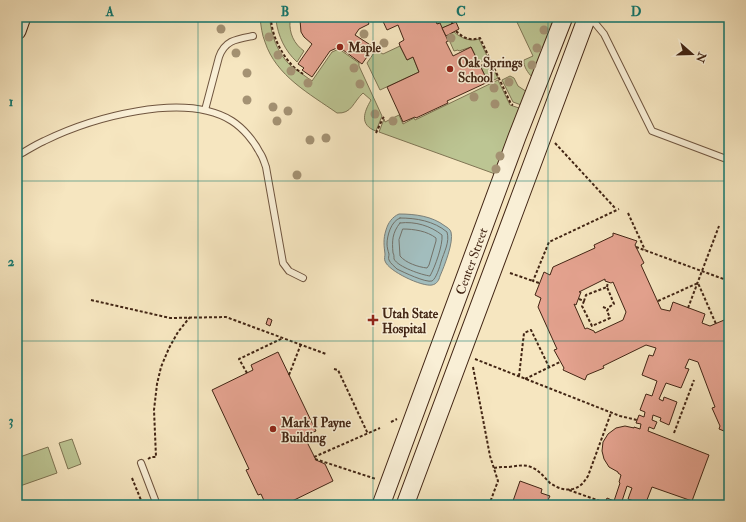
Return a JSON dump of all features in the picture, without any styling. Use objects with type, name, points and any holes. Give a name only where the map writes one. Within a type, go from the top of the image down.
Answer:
[{"type":"street","points":[[17,31],[22,17]]},
{"type":"street","name":"Center Street","points":[[381,505],[521,128],[564,17]]},
{"type":"street","name":"Center Street","points":[[405,505],[466,356],[470,328],[547,138],[588,17]]},
{"type":"street","points":[[521,128],[547,138]]},
{"type":"street","points":[[449,320],[470,328]]},
{"type":"lane","points":[[588,17],[604,34],[652,131],[729,160]]},
{"type":"lane","points":[[205,110],[222,50],[229,42],[238,38],[253,36]]},
{"type":"lane","points":[[17,156],[44,141],[67,131],[95,121],[143,110],[169,107],[187,108],[205,110],[219,115],[232,121],[243,130],[260,152],[266,167],[283,263],[289,271],[303,278]]},
{"type":"lane","points":[[141,463],[157,505]]},
{"type":"path","points":[[271,17],[276,42],[291,64],[303,74]]},
{"type":"path","points":[[452,17],[452,24]]},
{"type":"path","points":[[456,31],[466,38],[474,40],[480,38],[511,104],[517,106]]},
{"type":"path","points":[[481,66],[491,61]]},
{"type":"path","points":[[376,133],[385,116]]},
{"type":"path","points":[[547,138],[615,208]]},
{"type":"path","points":[[533,281],[549,242],[619,209]]},
{"type":"path","points":[[628,213],[646,251]]},
{"type":"path","points":[[688,308],[719,226]]},
{"type":"path","points":[[636,247],[729,281]]},
{"type":"path","points":[[510,273],[540,283]]},
{"type":"path","points":[[592,326],[582,306],[584,300],[586,295],[606,287],[608,282]]},
{"type":"path","points":[[658,301],[698,283]]},
{"type":"path","points":[[698,283],[716,324]]},
{"type":"path","points":[[606,287],[614,304],[608,309]]},
{"type":"path","points":[[579,299],[584,300]]},
{"type":"path","points":[[91,300],[170,318],[226,316],[326,354]]},
{"type":"path","points":[[603,307],[608,309]]},
{"type":"path","points":[[590,330],[592,326],[610,318],[607,311],[608,309]]},
{"type":"path","points":[[141,463],[152,457],[156,457],[154,410],[157,384],[161,367],[178,332],[190,317]]},
{"type":"path","points":[[519,377],[524,333],[531,330],[549,367]]},
{"type":"path","points":[[247,373],[239,359],[283,338]]},
{"type":"path","points":[[289,375],[301,344]]},
{"type":"path","points":[[466,356],[620,416],[637,420]]},
{"type":"path","points":[[466,356],[490,456],[498,481],[489,505]]},
{"type":"path","points":[[526,379],[560,362]]},
{"type":"path","points":[[334,369],[338,370],[368,434]]},
{"type":"path","points":[[674,433],[694,380]]},
{"type":"path","points":[[569,490],[582,484],[588,476],[612,412]]},
{"type":"path","points":[[378,480],[315,458],[380,428]]},
{"type":"path","points":[[494,468],[520,464],[530,466],[537,469],[550,482],[558,487],[605,503]]},
{"type":"path","points":[[132,478],[143,505]]},
{"type":"green space","points":[[258,17],[270,17],[273,37],[282,56],[291,66],[312,81],[332,52],[339,49],[359,63],[382,116],[376,131],[365,122],[364,118],[366,109],[371,100],[363,93],[346,112],[337,113],[305,91],[285,74],[270,54],[263,36],[260,18]]},
{"type":"green space","points":[[434,17],[452,17],[452,24],[442,28],[437,24]]},
{"type":"green space","points":[[521,17],[557,17],[532,77],[525,67],[524,60],[533,56],[516,20]]},
{"type":"green space","points":[[276,20],[290,21],[290,30],[293,38],[297,45],[304,51],[297,62],[283,43],[278,32]]},
{"type":"green space","points":[[454,32],[466,39],[479,39],[488,58],[479,63],[471,47],[454,51],[447,35]]},
{"type":"green space","points":[[400,46],[407,60],[413,57],[419,72],[380,90],[367,63],[376,50],[383,54]]},
{"type":"green space","points":[[490,63],[498,78],[488,83],[481,67]]},
{"type":"green space","points":[[510,76],[514,78],[518,86],[527,92],[524,106],[513,102],[502,80]]},
{"type":"green space","points":[[498,80],[510,105],[522,109],[498,175],[379,132],[384,119],[385,122],[399,115],[403,124],[414,118],[415,120]]},
{"type":"green space","points":[[72,439],[81,464],[68,469],[59,443]]},
{"type":"green space","points":[[48,447],[57,473],[20,486],[17,476],[17,458]]},
{"type":"water","points":[[399,214],[411,214],[429,218],[435,220],[451,231],[452,236],[448,254],[439,279],[432,285],[421,284],[406,278],[387,265],[385,261],[384,236],[391,220]]},
{"type":"building","name":"Maple","points":[[276,17],[380,17],[368,22],[369,24],[359,29],[355,35],[372,46],[367,52],[369,54],[362,64],[339,47],[330,51],[312,77],[302,70],[304,68],[298,64],[312,44],[301,32],[300,20]]},
{"type":"building","name":"Oak Springs School","points":[[381,17],[434,17],[437,24],[440,23],[448,41],[446,42],[453,56],[471,47],[488,82],[447,101],[448,103],[416,118],[415,117],[403,122],[387,87],[419,72],[413,57],[407,60],[400,46],[399,43],[404,40],[398,25],[387,30]]},
{"type":"building","points":[[456,22],[459,29],[446,36],[442,28]]},
{"type":"building","points":[[729,72],[729,85],[725,83]]},
{"type":"building","points":[[613,233],[637,241],[635,245],[644,263],[641,265],[661,309],[670,311],[673,302],[705,314],[702,323],[710,326],[729,318],[729,433],[719,429],[720,426],[712,408],[715,407],[698,362],[689,359],[685,368],[689,369],[681,388],[666,383],[659,399],[663,401],[664,397],[677,402],[669,425],[660,421],[661,418],[653,415],[652,420],[657,422],[654,429],[649,427],[648,431],[709,455],[692,501],[652,487],[645,505],[628,499],[632,488],[627,486],[621,504],[624,505],[604,505],[607,498],[614,501],[621,475],[609,467],[604,459],[602,451],[603,442],[608,434],[616,428],[625,426],[640,429],[641,424],[636,423],[639,415],[644,417],[645,412],[640,410],[646,394],[652,396],[657,381],[642,375],[649,355],[653,356],[656,348],[646,345],[603,366],[604,368],[587,375],[585,380],[563,370],[564,368],[554,350],[557,349],[538,307],[541,298],[535,295],[544,272],[550,275],[553,267],[595,248],[594,245],[613,236]],"holes":[[[605,279],[605,281],[611,283],[613,282],[626,312],[623,320],[595,333],[587,328],[585,329],[574,304],[576,305],[581,292],[579,292]]]},
{"type":"building","points":[[268,318],[272,320],[270,326],[266,324]]},
{"type":"building","name":"Mark I Payne Building","points":[[278,352],[316,431],[304,436],[316,460],[325,464],[333,481],[284,505],[266,505],[261,494],[258,495],[246,470],[249,469],[212,390],[253,370],[251,365]]},
{"type":"building","points":[[520,481],[542,489],[541,493],[550,496],[548,500],[563,505],[520,505],[513,501]]},
{"type":"place","name":"Maple","points":[[340,47]]},
{"type":"place","name":"Oak Springs School","points":[[450,69]]},
{"type":"place","name":"Utah State Hospital","points":[[373,320]]},
{"type":"place","name":"Mark I Payne Building","points":[[273,429]]}]
